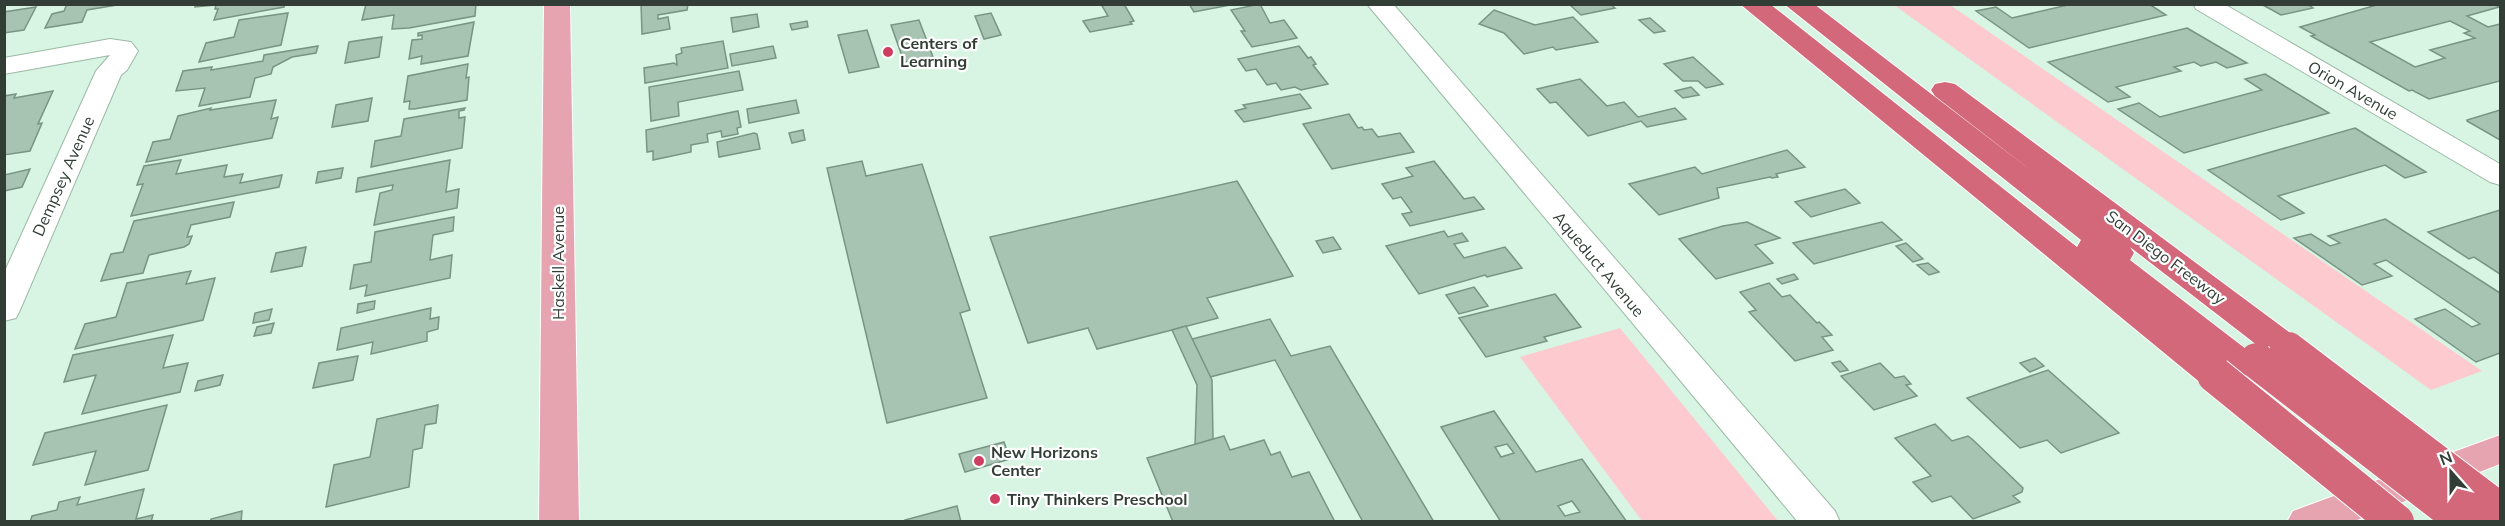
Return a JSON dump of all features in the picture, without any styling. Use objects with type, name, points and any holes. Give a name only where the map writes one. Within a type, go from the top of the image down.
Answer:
[{"type":"highway","name":"San Diego Freeway","points":[[1753,4],[2251,363],[2500,511]]},
{"type":"highway","points":[[1781,4],[2251,363],[2466,522]]},
{"type":"highway","points":[[1797,4],[2251,363],[2441,522]]},
{"type":"highway","name":"San Diego Freeway","points":[[1831,4],[2251,363],[2396,522]]},
{"type":"main road","name":"Haskell Avenue","points":[[557,4],[559,522]]},
{"type":"main road","points":[[2307,522],[2500,449]]},
{"type":"street","name":"Aqueduct Avenue","points":[[1379,4],[1821,522]]},
{"type":"street","name":"Orion Avenue","points":[[2205,4],[2500,176]]},
{"type":"street","name":"Dempsey Avenue","points":[[4,66],[110,46],[122,47],[125,51],[124,56],[109,71],[6,303]]},
{"type":"shaded area","points":[[1894,5],[1950,5],[2482,371],[2431,390]]},
{"type":"shaded area","points":[[1620,328],[1778,521],[1642,521],[1520,357]]},
{"type":"building","points":[[67,4],[123,4],[87,10],[82,22],[45,28],[52,14],[64,11]]},
{"type":"building","points":[[196,4],[285,4],[284,7],[214,20],[218,9],[215,9],[216,5],[195,7]]},
{"type":"building","points":[[366,4],[476,4],[475,16],[409,28],[392,29],[394,15],[362,20]]},
{"type":"building","points":[[641,4],[688,4],[687,10],[658,15],[658,19],[668,17],[670,29],[642,34]]},
{"type":"building","points":[[1101,4],[1124,4],[1134,21],[1130,22],[1132,24],[1090,32],[1083,21],[1108,16]]},
{"type":"building","points":[[1189,4],[1229,4],[1230,5],[1194,12]]},
{"type":"building","points":[[1260,4],[1270,23],[1284,20],[1297,38],[1252,47],[1241,31],[1245,31],[1231,10]]},
{"type":"building","points":[[1569,4],[1610,4],[1615,8],[1581,15]]},
{"type":"building","points":[[2072,4],[2149,4],[2166,15],[2029,48],[1976,11],[1996,7],[2012,18]]},
{"type":"building","points":[[2261,4],[2307,4],[2313,8],[2281,15]]},
{"type":"building","points":[[2380,4],[2493,4],[2499,7],[2467,16],[2488,27],[2500,24],[2500,81],[2429,99],[2412,90],[2409,91],[2311,36],[2315,35],[2300,27]],"holes":[[[2450,21],[2470,31],[2464,33],[2475,38],[2430,50],[2445,58],[2415,67],[2370,42]]]},
{"type":"building","points":[[36,7],[24,30],[4,33],[4,12]]},
{"type":"building","points":[[1494,10],[1535,25],[1573,17],[1598,42],[1556,50],[1553,47],[1524,54],[1504,33],[1479,24]]},
{"type":"building","points":[[288,13],[281,45],[199,62],[206,43],[234,37],[239,20]]},
{"type":"building","points":[[991,13],[1001,35],[984,39],[975,16]]},
{"type":"building","points":[[757,14],[759,27],[733,32],[731,18]]},
{"type":"building","points":[[1650,18],[1665,31],[1654,33],[1639,20]]},
{"type":"building","points":[[919,20],[933,57],[904,62],[891,25]]},
{"type":"building","points":[[807,21],[808,27],[792,30],[790,24]]},
{"type":"building","points":[[474,22],[468,56],[421,64],[422,56],[409,59],[412,40],[422,39],[422,35],[418,36],[418,33]]},
{"type":"building","points":[[2187,28],[2247,63],[2227,68],[2216,62],[2201,66],[2194,62],[2174,67],[2181,71],[2116,87],[2130,97],[2108,102],[2048,62]]},
{"type":"building","points":[[867,30],[879,67],[849,73],[838,35]]},
{"type":"building","points":[[382,37],[379,57],[345,63],[349,42]]},
{"type":"building","points":[[723,41],[728,68],[645,83],[644,68],[674,63],[677,65],[676,55],[682,53],[681,48]]},
{"type":"building","points":[[318,46],[316,53],[292,57],[273,67],[271,74],[255,78],[250,97],[199,106],[205,88],[176,91],[183,71],[212,67],[211,70],[263,61],[264,55]]},
{"type":"building","points":[[773,46],[776,58],[732,66],[730,54]]},
{"type":"building","points":[[1299,46],[1308,58],[1311,57],[1316,64],[1313,65],[1328,84],[1301,90],[1295,87],[1281,90],[1276,83],[1267,85],[1256,69],[1246,71],[1238,59]]},
{"type":"building","points":[[1693,57],[1723,84],[1706,88],[1698,81],[1683,81],[1664,64]]},
{"type":"building","points":[[468,64],[467,100],[414,109],[409,109],[410,101],[404,102],[408,76]]},
{"type":"building","points":[[739,71],[743,90],[678,102],[679,116],[651,121],[649,87]]},
{"type":"building","points":[[2265,74],[2329,113],[2184,153],[2118,109],[2139,103],[2160,117],[2262,90],[2245,79]]},
{"type":"building","points":[[1580,79],[1607,106],[1624,102],[1638,117],[1675,108],[1686,119],[1647,127],[1641,121],[1588,136],[1556,102],[1550,103],[1537,89]]},
{"type":"building","points":[[1691,87],[1699,95],[1683,98],[1675,91]]},
{"type":"building","points":[[53,91],[38,124],[42,123],[30,151],[4,155],[4,96],[16,94],[14,98]]},
{"type":"building","points":[[1300,94],[1311,108],[1244,122],[1235,111],[1246,108],[1243,105]]},
{"type":"building","points":[[372,98],[368,121],[332,127],[336,105]]},
{"type":"building","points":[[276,100],[271,119],[278,117],[272,138],[146,162],[153,142],[170,139],[178,116],[211,108],[210,110]]},
{"type":"building","points":[[796,100],[799,113],[749,123],[747,109]]},
{"type":"building","points":[[465,108],[459,111],[459,118],[465,117],[462,148],[371,167],[375,141],[401,136],[404,119]]},
{"type":"building","points":[[2500,110],[2500,140],[2467,121],[2467,120]]},
{"type":"building","points":[[738,111],[741,127],[737,128],[738,134],[722,137],[721,131],[707,134],[708,142],[691,145],[691,152],[653,160],[653,151],[647,152],[646,130]]},
{"type":"building","points":[[1349,114],[1358,128],[1372,129],[1378,137],[1400,133],[1414,152],[1332,169],[1303,124]]},
{"type":"building","points":[[2355,128],[2426,172],[2405,178],[2385,165],[2278,196],[2304,213],[2281,220],[2208,170]]},
{"type":"building","points":[[803,130],[805,140],[792,143],[789,133]]},
{"type":"building","points":[[757,134],[760,149],[719,157],[717,142]]},
{"type":"building","points":[[1787,150],[1805,167],[1776,174],[1778,177],[1717,188],[1719,198],[1659,215],[1629,184],[1695,167],[1702,174]]},
{"type":"building","points":[[181,160],[176,174],[227,165],[224,177],[243,174],[240,183],[282,175],[279,187],[131,216],[143,184],[137,185],[144,166]]},
{"type":"building","points":[[450,160],[446,192],[459,189],[457,208],[374,225],[380,193],[392,190],[393,185],[356,192],[358,178]]},
{"type":"building","points":[[862,161],[866,176],[922,164],[970,310],[960,313],[987,398],[887,423],[827,168]]},
{"type":"building","points":[[1434,161],[1464,199],[1474,197],[1484,209],[1410,226],[1402,214],[1412,212],[1401,197],[1393,199],[1382,184],[1413,176],[1406,168]]},
{"type":"building","points":[[343,168],[341,178],[316,183],[318,172]]},
{"type":"building","points":[[30,169],[22,187],[4,191],[4,175]]},
{"type":"building","points":[[1237,181],[1293,276],[1207,298],[1218,318],[1097,349],[1088,328],[1028,343],[990,237]]},
{"type":"building","points":[[1845,189],[1860,203],[1811,217],[1795,202]]},
{"type":"building","points":[[234,202],[230,217],[191,225],[187,237],[192,236],[189,244],[149,255],[143,273],[101,281],[111,254],[123,252],[134,221]]},
{"type":"building","points":[[2500,210],[2500,274],[2474,257],[2469,259],[2428,232]]},
{"type":"building","points":[[454,217],[453,231],[433,235],[430,260],[452,255],[450,278],[365,296],[367,285],[350,289],[354,265],[371,262],[375,232]]},
{"type":"building","points":[[2385,219],[2500,293],[2500,353],[2476,362],[2415,319],[2445,309],[2472,327],[2480,324],[2386,260],[2374,264],[2392,276],[2362,285],[2294,238],[2311,234],[2330,246],[2340,243],[2328,236]]},
{"type":"building","points":[[1747,222],[1780,238],[1755,245],[1773,263],[1716,279],[1679,239],[1723,226]]},
{"type":"building","points":[[1882,222],[1902,240],[1814,264],[1793,243]]},
{"type":"building","points":[[1444,231],[1448,237],[1462,233],[1468,241],[1454,244],[1464,258],[1505,247],[1522,268],[1487,277],[1485,275],[1419,294],[1386,246]]},
{"type":"building","points":[[1333,237],[1341,249],[1323,253],[1316,241]]},
{"type":"building","points":[[1906,243],[1923,259],[1913,262],[1896,246]]},
{"type":"building","points":[[306,247],[302,266],[271,272],[276,253]]},
{"type":"building","points":[[1928,263],[1939,272],[1929,275],[1917,265]]},
{"type":"building","points":[[191,271],[186,284],[215,278],[203,320],[75,349],[85,324],[116,317],[127,283]]},
{"type":"building","points":[[1794,274],[1798,279],[1782,284],[1777,279]]},
{"type":"building","points":[[1769,283],[1782,297],[1790,295],[1832,335],[1822,337],[1833,350],[1795,361],[1749,312],[1756,310],[1740,292]]},
{"type":"building","points":[[1474,287],[1488,306],[1459,314],[1446,295]]},
{"type":"building","points":[[1555,294],[1581,327],[1544,337],[1547,341],[1486,357],[1459,318]]},
{"type":"building","points":[[375,301],[374,309],[357,313],[358,304]]},
{"type":"building","points":[[431,308],[430,319],[439,317],[438,329],[427,332],[427,341],[371,354],[373,342],[337,350],[341,328]]},
{"type":"building","points":[[272,309],[269,320],[253,323],[255,313]]},
{"type":"building","points":[[1270,319],[1291,356],[1330,346],[1434,522],[1363,522],[1275,360],[1210,377],[1192,339]]},
{"type":"building","points":[[274,323],[271,333],[254,336],[257,327]]},
{"type":"building","points":[[1186,326],[1212,380],[1213,439],[1195,445],[1197,385],[1172,330]]},
{"type":"building","points":[[173,335],[163,368],[188,363],[180,392],[82,414],[96,375],[64,382],[73,355]]},
{"type":"building","points":[[358,356],[353,380],[313,388],[319,363]]},
{"type":"building","points":[[2035,358],[2044,366],[2030,372],[2020,363]]},
{"type":"building","points":[[1840,361],[1848,370],[1840,372],[1832,363]]},
{"type":"building","points":[[1880,363],[1895,378],[1904,376],[1911,384],[1906,385],[1917,396],[1874,410],[1841,376]]},
{"type":"building","points":[[2048,370],[2119,433],[2061,453],[2047,440],[2020,448],[1967,398]]},
{"type":"building","points":[[223,375],[220,385],[195,391],[198,381]]},
{"type":"building","points":[[167,405],[148,470],[85,485],[96,451],[33,465],[45,433]]},
{"type":"building","points":[[438,405],[436,423],[425,425],[422,448],[413,450],[409,487],[326,507],[334,465],[370,457],[377,419]]},
{"type":"building","points":[[1494,411],[1536,472],[1582,459],[1627,522],[1501,522],[1441,427]],"holes":[[[1507,444],[1514,453],[1501,457],[1495,447]],[[1572,501],[1580,512],[1565,516],[1558,506]]]},
{"type":"building","points":[[1935,424],[1952,441],[1968,436],[1972,439],[2023,488],[2022,492],[2013,496],[2020,502],[1973,519],[1951,496],[1932,502],[1913,482],[1931,476],[1895,438]]},
{"type":"building","points":[[1224,436],[1230,450],[1264,440],[1271,455],[1280,452],[1292,477],[1309,472],[1335,522],[1173,522],[1147,458]]},
{"type":"building","points":[[1004,442],[1010,459],[965,472],[959,454]]},
{"type":"building","points":[[144,489],[136,519],[153,515],[151,522],[30,522],[32,516],[57,510],[59,502],[80,497],[77,505]]},
{"type":"building","points":[[957,506],[961,522],[906,522],[905,520]]},
{"type":"building","points":[[242,511],[241,522],[210,522],[211,519]]},
{"type":"place","name":"Centers of Learning","points":[[888,52]]},
{"type":"place","name":"New Horizons Center","points":[[979,461]]},
{"type":"place","name":"Tiny Thinkers Preschool","points":[[995,499]]}]
